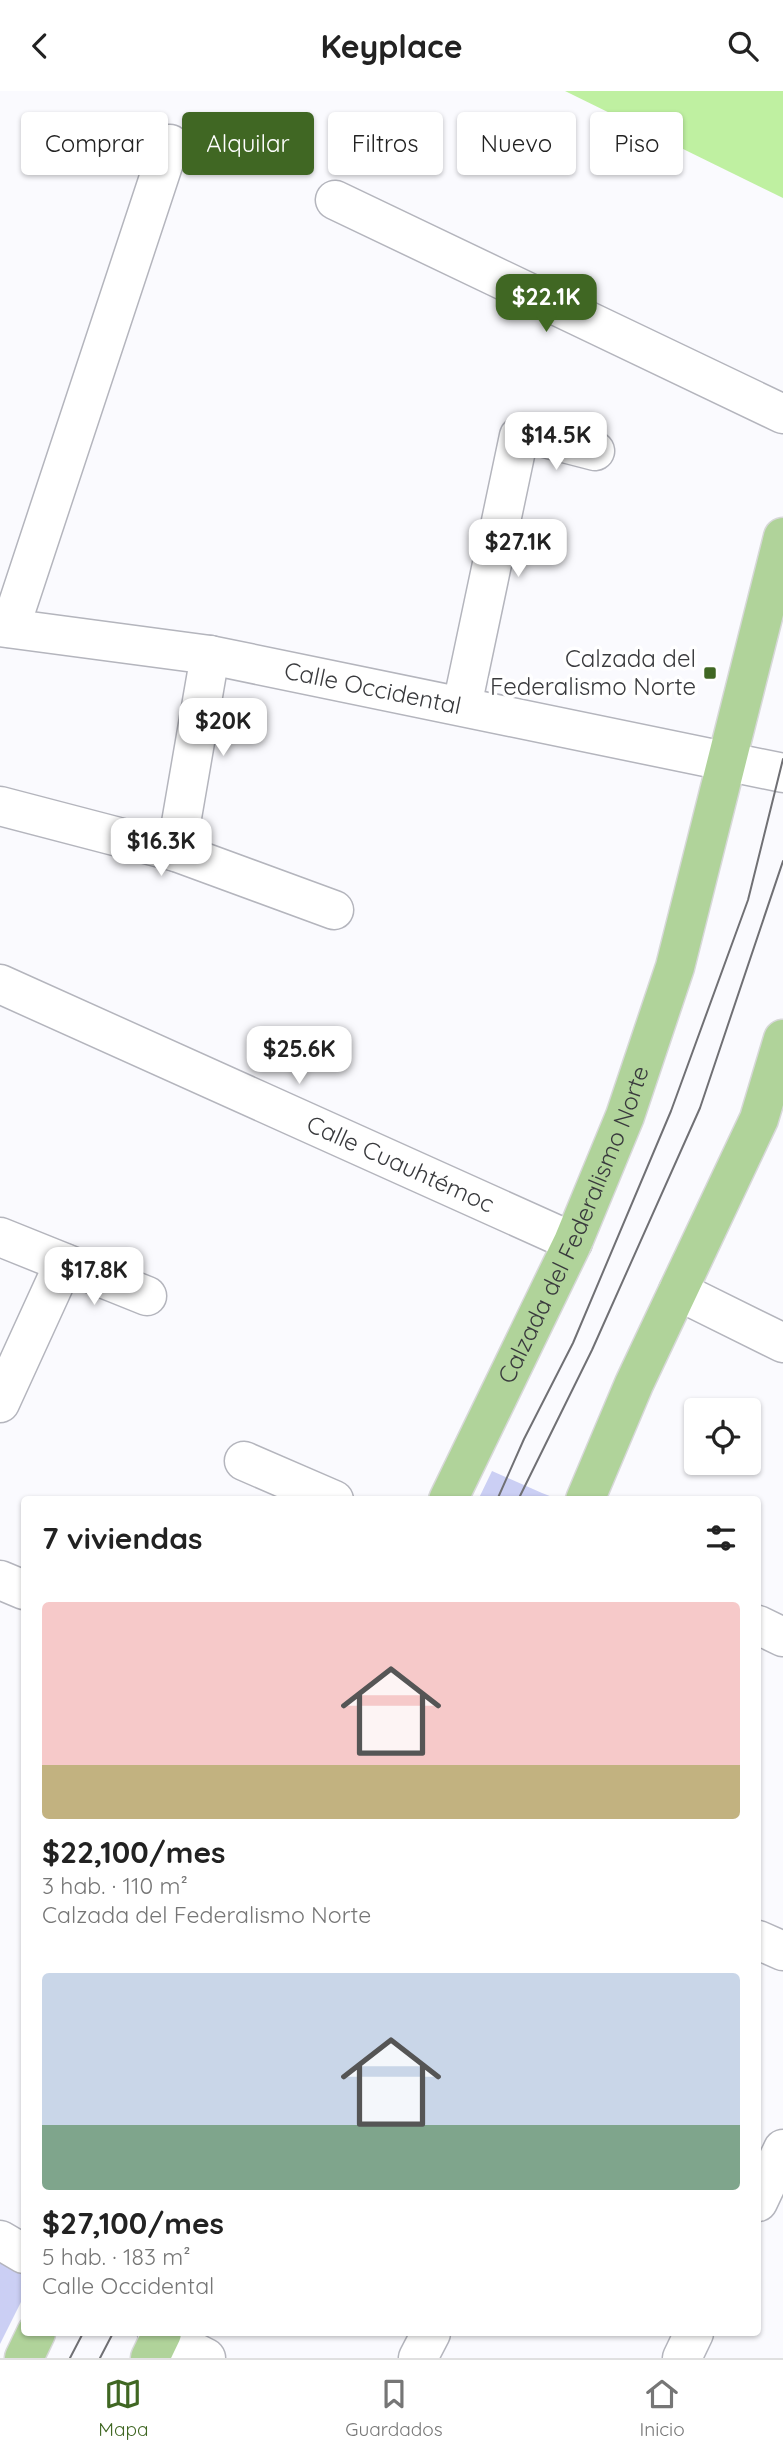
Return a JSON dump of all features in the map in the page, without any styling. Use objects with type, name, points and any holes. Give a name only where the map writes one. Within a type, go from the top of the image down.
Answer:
[{"type":"main road","name":"Calzada del Federalismo Norte","points":[[450,1496],[573,1242],[625,1116],[675,967],[725,759],[783,537]]},
{"type":"main road","points":[[587,1496],[678,1291],[759,1119],[783,1039]]},
{"type":"main road","points":[[24,2358],[35,2336]]},
{"type":"street","points":[[5,628],[170,144]]},
{"type":"street","points":[[335,200],[783,414]]},
{"type":"street","points":[[462,706],[519,436],[529,434],[594,451]]},
{"type":"street","name":"Calle Occidental","points":[[5,628],[210,655],[783,773]]},
{"type":"street","points":[[176,852],[210,655]]},
{"type":"street","points":[[0,806],[176,852],[334,910]]},
{"type":"street","name":"Calle Cuauhtémoc","points":[[0,984],[573,1242]]},
{"type":"street","points":[[0,1237],[147,1296]]},
{"type":"street","points":[[0,1403],[64,1263]]},
{"type":"street","points":[[678,1291],[783,1343]]},
{"type":"street","points":[[244,1461],[325,1496]]},
{"type":"street","points":[[0,1580],[21,1589]]},
{"type":"street","points":[[761,1626],[783,1637]]},
{"type":"street","points":[[761,1941],[783,1951]]},
{"type":"street","points":[[761,2195],[783,2149]]},
{"type":"street","points":[[0,2240],[21,2252]]},
{"type":"street","points":[[418,2358],[429,2336]]},
{"type":"street","points":[[682,2358],[693,2336]]},
{"type":"street","points":[[158,2340],[206,2358]]},
{"type":"green space","points":[[565,91],[783,91],[783,198],[683,149],[683,112],[608,112]]},
{"type":"building","points":[[492,1471],[550,1496],[480,1496]]},
{"type":"building","points":[[0,2261],[21,2273],[21,2302],[0,2344]]},
{"type":"tram line","points":[[499,1496],[524,1439],[573,1343],[671,1111],[748,900],[783,759]]},
{"type":"tram line","points":[[520,1496],[592,1350],[700,1108],[783,861]]},
{"type":"tram line","points":[[70,2358],[81,2336]]},
{"type":"tram line","points":[[100,2358],[111,2336]]},
{"type":"place","name":"Calzada del Federalismo Norte","points":[[710,673]]}]
